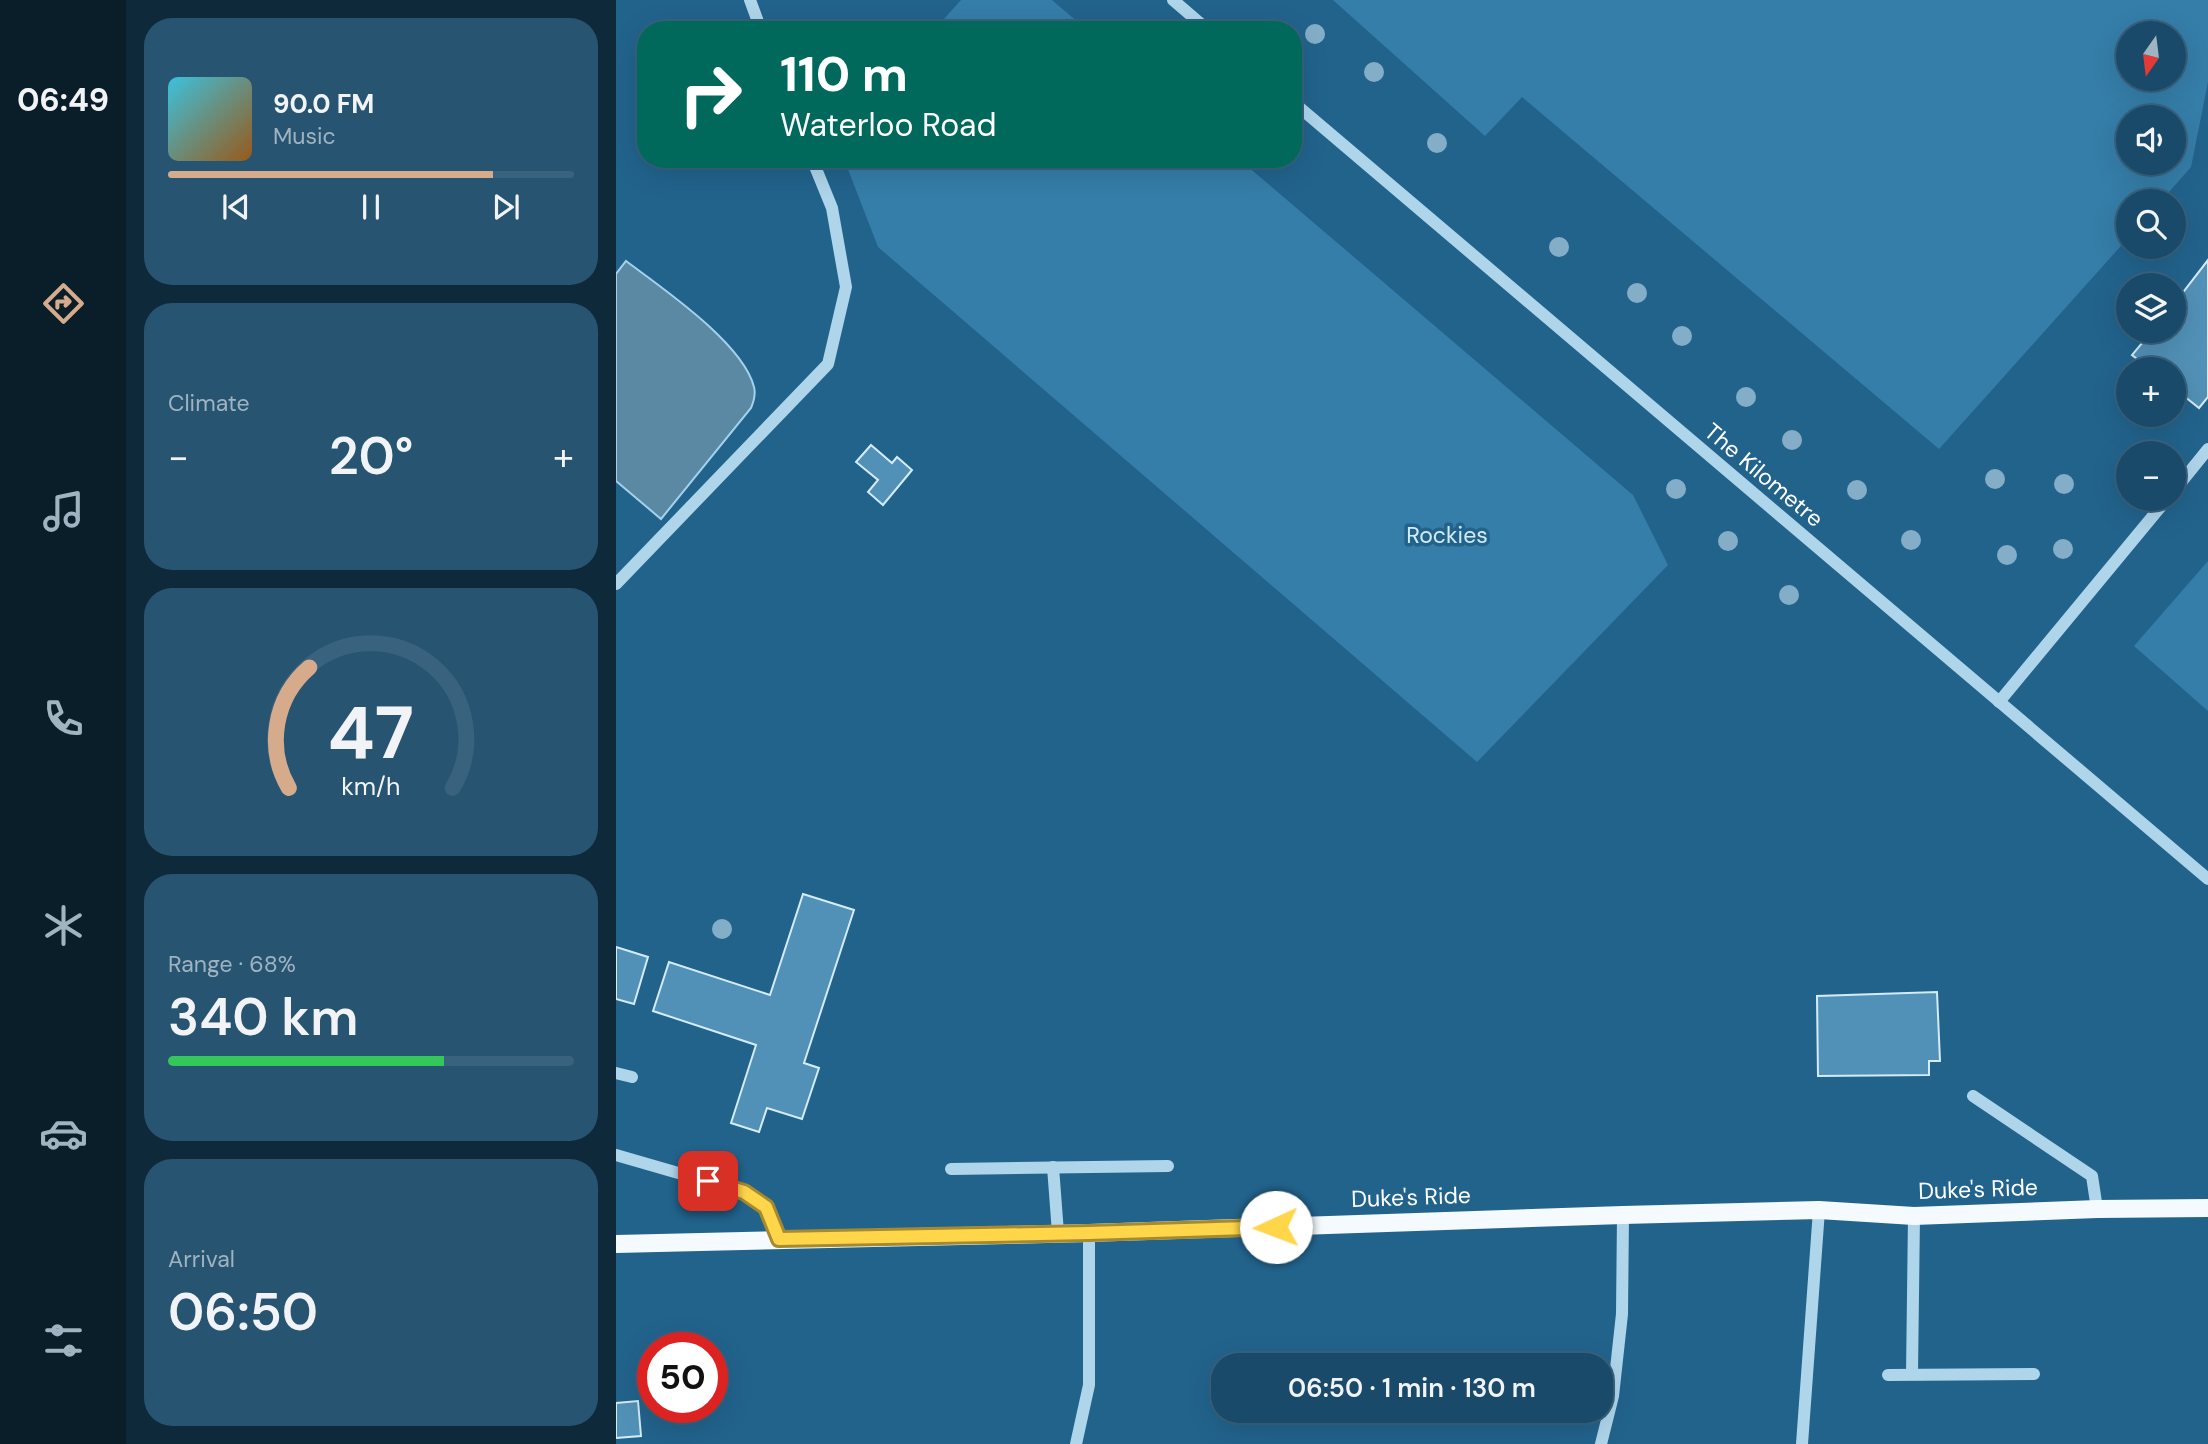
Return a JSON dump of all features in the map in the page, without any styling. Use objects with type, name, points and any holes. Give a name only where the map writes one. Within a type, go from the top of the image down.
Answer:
[{"type":"main road","name":"Duke's Ride","points":[[616,1244],[1089,1233],[1819,1210],[1914,1216],[2208,1208]]},
{"type":"street","points":[[750,0],[758,21]]},
{"type":"street","points":[[1173,0],[1198,21]]},
{"type":"street","name":"The Kilometre","points":[[1302,110],[2208,879]]},
{"type":"street","points":[[616,584],[828,364],[846,287],[832,208],[816,168]]},
{"type":"street","points":[[2186,476],[2208,449]]},
{"type":"street","points":[[1999,702],[2157,511]]},
{"type":"street","points":[[616,1073],[632,1077]]},
{"type":"street","points":[[1973,1097],[2092,1176],[2097,1209]]},
{"type":"street","points":[[616,1154],[744,1192],[766,1207],[779,1239]]},
{"type":"street","points":[[951,1169],[1168,1166]]},
{"type":"street","points":[[1053,1167],[1058,1233]]},
{"type":"street","points":[[1802,1444],[1819,1210]]},
{"type":"street","points":[[1601,1444],[1613,1396],[1622,1314],[1623,1215]]},
{"type":"street","points":[[1912,1374],[1914,1216]]},
{"type":"street","points":[[1076,1444],[1089,1385],[1089,1233]]},
{"type":"street","points":[[1888,1374],[2034,1374]]},
{"type":"green space","points":[[961,0],[1052,0],[1076,21],[942,21]]},
{"type":"green space","points":[[1333,0],[2208,0],[2208,82],[2191,167],[2186,173],[2186,105],[2116,105],[2116,175],[2184,175],[2172,189],[2116,189],[2116,251],[1939,449],[1522,97],[1485,136]]},
{"type":"green space","name":"Rockies","points":[[847,168],[1250,168],[1633,495],[1668,565],[1477,762],[878,247]]},
{"type":"green space","points":[[2208,561],[2208,711],[2134,646]]},
{"type":"shaded area","points":[[626,261],[718,335],[747,370],[755,390],[751,408],[661,519],[616,481],[616,274]]},
{"type":"building","points":[[2208,260],[2208,397],[2199,408],[2186,398],[2186,357],[2132,355],[2142,343],[2186,343],[2186,288]]},
{"type":"building","points":[[871,445],[892,463],[897,457],[912,470],[883,505],[868,492],[878,480],[856,462]]},
{"type":"building","points":[[803,894],[854,910],[804,1063],[819,1068],[802,1119],[767,1108],[759,1132],[731,1123],[756,1045],[653,1011],[669,962],[770,995]]},
{"type":"building","points":[[616,947],[648,957],[634,1004],[616,999]]},
{"type":"building","points":[[1937,992],[1940,1061],[1929,1061],[1929,1075],[1818,1076],[1817,996]]},
{"type":"building","points":[[637,1401],[637,1423],[640,1423],[641,1436],[616,1438],[616,1403]]},
{"type":"route","points":[[708,1181],[744,1192],[766,1207],[779,1239],[1276,1227]]}]
